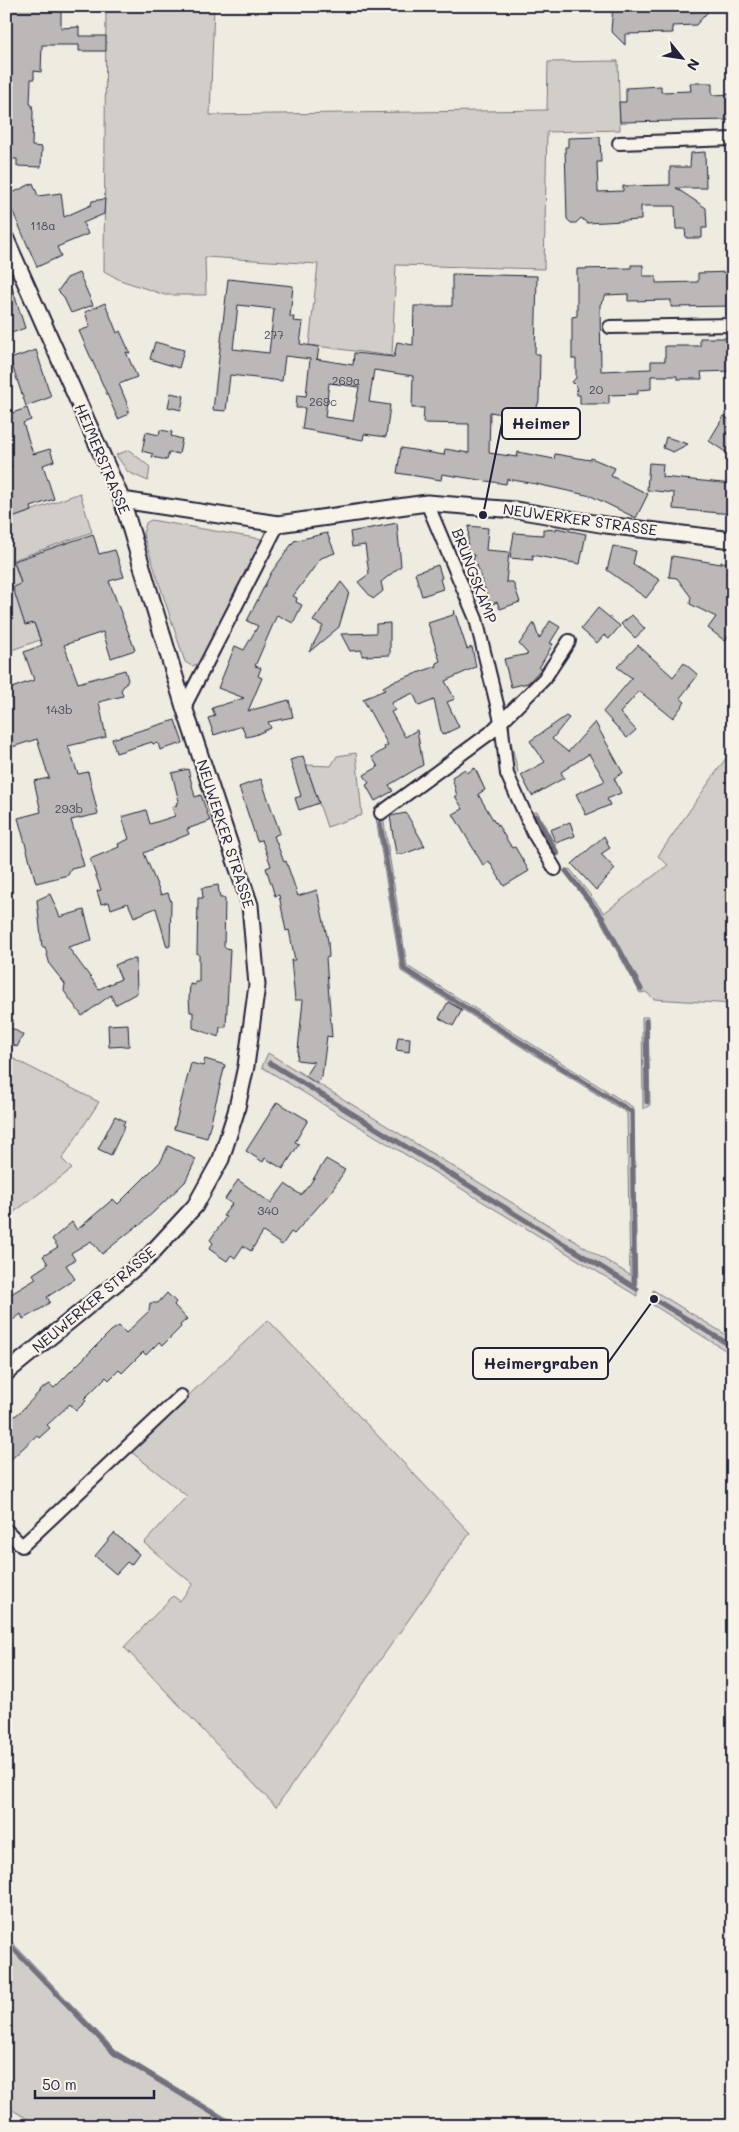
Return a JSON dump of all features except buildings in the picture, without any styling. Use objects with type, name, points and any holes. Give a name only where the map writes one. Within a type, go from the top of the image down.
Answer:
[{"type":"street","points":[[619,142],[733,139]]},
{"type":"street","name":"HEIMERSTRASSE","points":[[7,244],[122,500],[184,707]]},
{"type":"street","points":[[610,327],[733,325]]},
{"type":"street","name":"NEUWERKER STRASSE","points":[[122,500],[278,524],[427,503],[516,510],[606,525],[733,540]]},
{"type":"street","name":"BRUNGSKAMP","points":[[427,503],[476,619],[501,721],[508,774],[534,834],[555,869]]},
{"type":"street","points":[[184,707],[278,524]]},
{"type":"street","points":[[381,813],[490,733],[544,679],[569,641]]},
{"type":"street","name":"NEUWERKER STRASSE","points":[[6,1373],[147,1258],[195,1206],[221,1159],[236,1112],[246,1066],[257,985],[250,905],[184,707]]},
{"type":"street","points":[[6,1530],[22,1546],[181,1396]]},
{"type":"shaded area","points":[[106,6],[214,6],[210,115],[547,110],[548,62],[618,61],[620,130],[547,132],[544,269],[396,265],[392,356],[309,345],[318,264],[205,257],[206,295],[165,295],[120,280],[104,271]]},
{"type":"shaded area","points":[[129,450],[150,467],[148,481],[128,472],[116,455]]},
{"type":"shaded area","points":[[80,493],[92,532],[13,560],[40,640],[6,652],[6,520]]},
{"type":"shaded area","points":[[151,520],[261,539],[263,543],[233,594],[203,662],[192,666],[185,662],[143,534],[146,523]]},
{"type":"shaded area","points":[[510,718],[509,733],[518,772],[512,774],[506,723]]},
{"type":"shaded area","points":[[733,748],[733,1004],[654,999],[646,992],[640,993],[598,916],[564,871],[570,869],[604,913],[668,865],[658,856]]},
{"type":"shaded area","points":[[356,753],[362,815],[327,827],[306,765],[331,766],[337,756]]},
{"type":"shaded area","points":[[537,811],[560,854],[555,857],[532,814]]},
{"type":"shaded area","points":[[383,816],[407,966],[634,1108],[637,1296],[262,1067],[268,1053],[630,1275],[627,1113],[401,971],[376,818]]},
{"type":"shaded area","points":[[642,1017],[648,1017],[650,1105],[643,1109]]},
{"type":"shaded area","points":[[6,1055],[99,1102],[62,1159],[72,1169],[6,1218]]},
{"type":"shaded area","points":[[653,1290],[733,1339],[733,1355],[653,1305]]},
{"type":"shaded area","points":[[268,1320],[470,1533],[276,1807],[124,1647],[173,1596],[180,1601],[193,1584],[144,1543],[187,1496],[130,1451]]},
{"type":"shaded area","points":[[6,1936],[116,2051],[240,2126],[39,2126],[6,2106]]},
{"type":"waterway","points":[[536,816],[557,854]]},
{"type":"waterway","points":[[380,823],[404,969],[632,1112],[634,1286]]},
{"type":"waterway","points":[[566,871],[602,917],[641,989]]},
{"type":"waterway","points":[[646,1021],[647,1102]]},
{"type":"waterway","points":[[270,1063],[637,1289]]},
{"type":"waterway","points":[[654,1299],[733,1347]]},
{"type":"waterway","points":[[6,1941],[114,2053],[234,2126]]},
{"type":"place","name":"Heimer","points":[[483,515]]},
{"type":"place","name":"Heimergraben","points":[[654,1299]]}]
